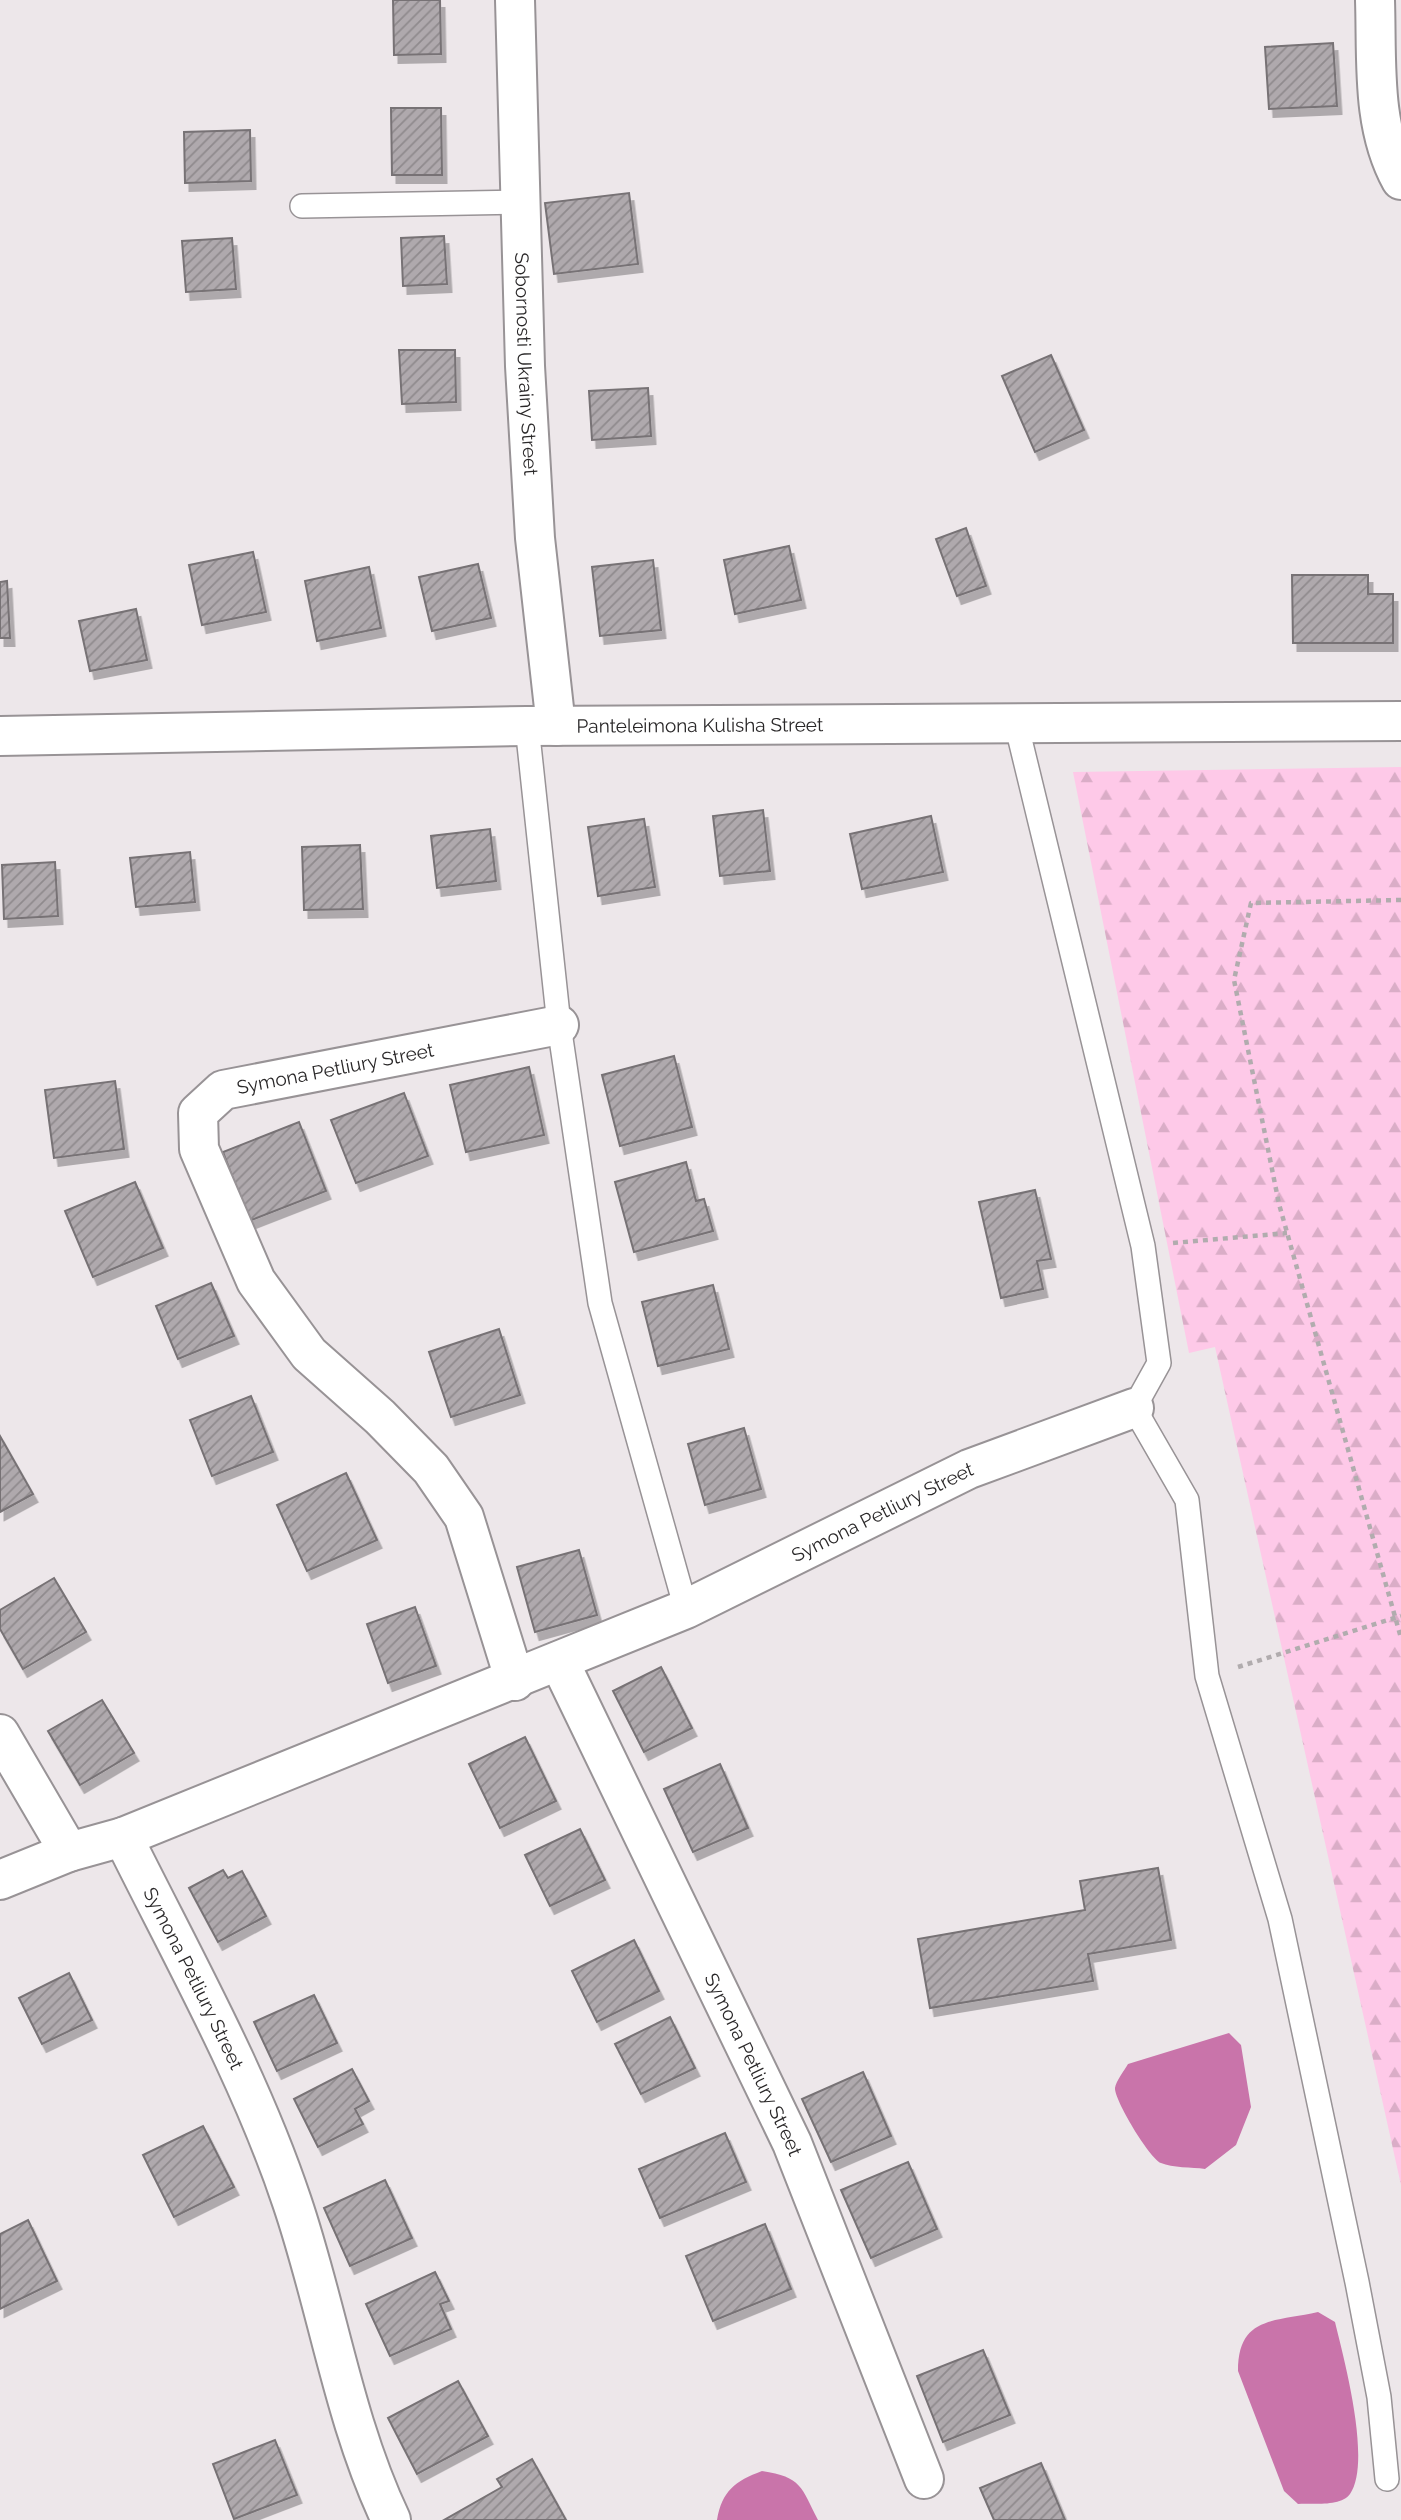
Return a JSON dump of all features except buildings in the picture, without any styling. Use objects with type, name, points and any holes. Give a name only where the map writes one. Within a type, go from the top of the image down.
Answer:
[{"type":"street","name":"Sobornosti Ukrainy Street","points":[[515,0],[520,202],[541,726]]},
{"type":"street","points":[[1375,0],[1378,109],[1391,162],[1401,180]]},
{"type":"street","name":"Panteleimona Kulisha Street","points":[[0,736],[541,726],[1401,721]]},
{"type":"street","name":"Symona Petliury Street","points":[[515,1681],[464,1517],[431,1469],[380,1417],[309,1354],[256,1281],[199,1149],[198,1113],[223,1090],[559,1025]]},
{"type":"street","name":"Symona Petliury Street","points":[[0,1880],[69,1852],[124,1837],[515,1681],[686,1609],[968,1469],[1134,1408]]},
{"type":"street","name":"Symona Petliury Street","points":[[559,1661],[792,2143],[924,2479]]},
{"type":"street","points":[[0,1734],[69,1852]]},
{"type":"street","name":"Symona Petliury Street","points":[[124,1837],[244,2082],[292,2202],[371,2477],[391,2520]]},
{"type":"lane","points":[[302,206],[520,202]]},
{"type":"lane","points":[[1016,723],[1143,1246],[1159,1363],[1134,1408],[1187,1500],[1207,1676],[1280,1919],[1360,2294],[1379,2398],[1387,2479]]},
{"type":"lane","points":[[541,726],[559,1025],[600,1303],[686,1609]]},
{"type":"path","points":[[1401,900],[1251,903],[1234,980],[1287,1233],[1399,1616],[1401,1638]]},
{"type":"path","points":[[1143,1246],[1287,1233]]},
{"type":"path","points":[[1207,1676],[1399,1616]]},
{"type":"green space","points":[[1401,767],[1401,2185],[1215,1347],[1189,1353],[1073,772]]},
{"type":"shaded area","points":[[1229,2033],[1241,2045],[1251,2107],[1236,2145],[1205,2169],[1161,2163],[1149,2151],[1126,2115],[1116,2094],[1118,2079],[1128,2064]]},
{"type":"shaded area","points":[[1318,2312],[1335,2322],[1344,2360],[1357,2435],[1356,2479],[1350,2494],[1340,2501],[1298,2504],[1284,2491],[1238,2371],[1244,2340],[1252,2331],[1273,2321]]},
{"type":"shaded area","points":[[762,2471],[775,2473],[799,2485],[818,2520],[717,2520],[722,2502],[731,2488]]}]
